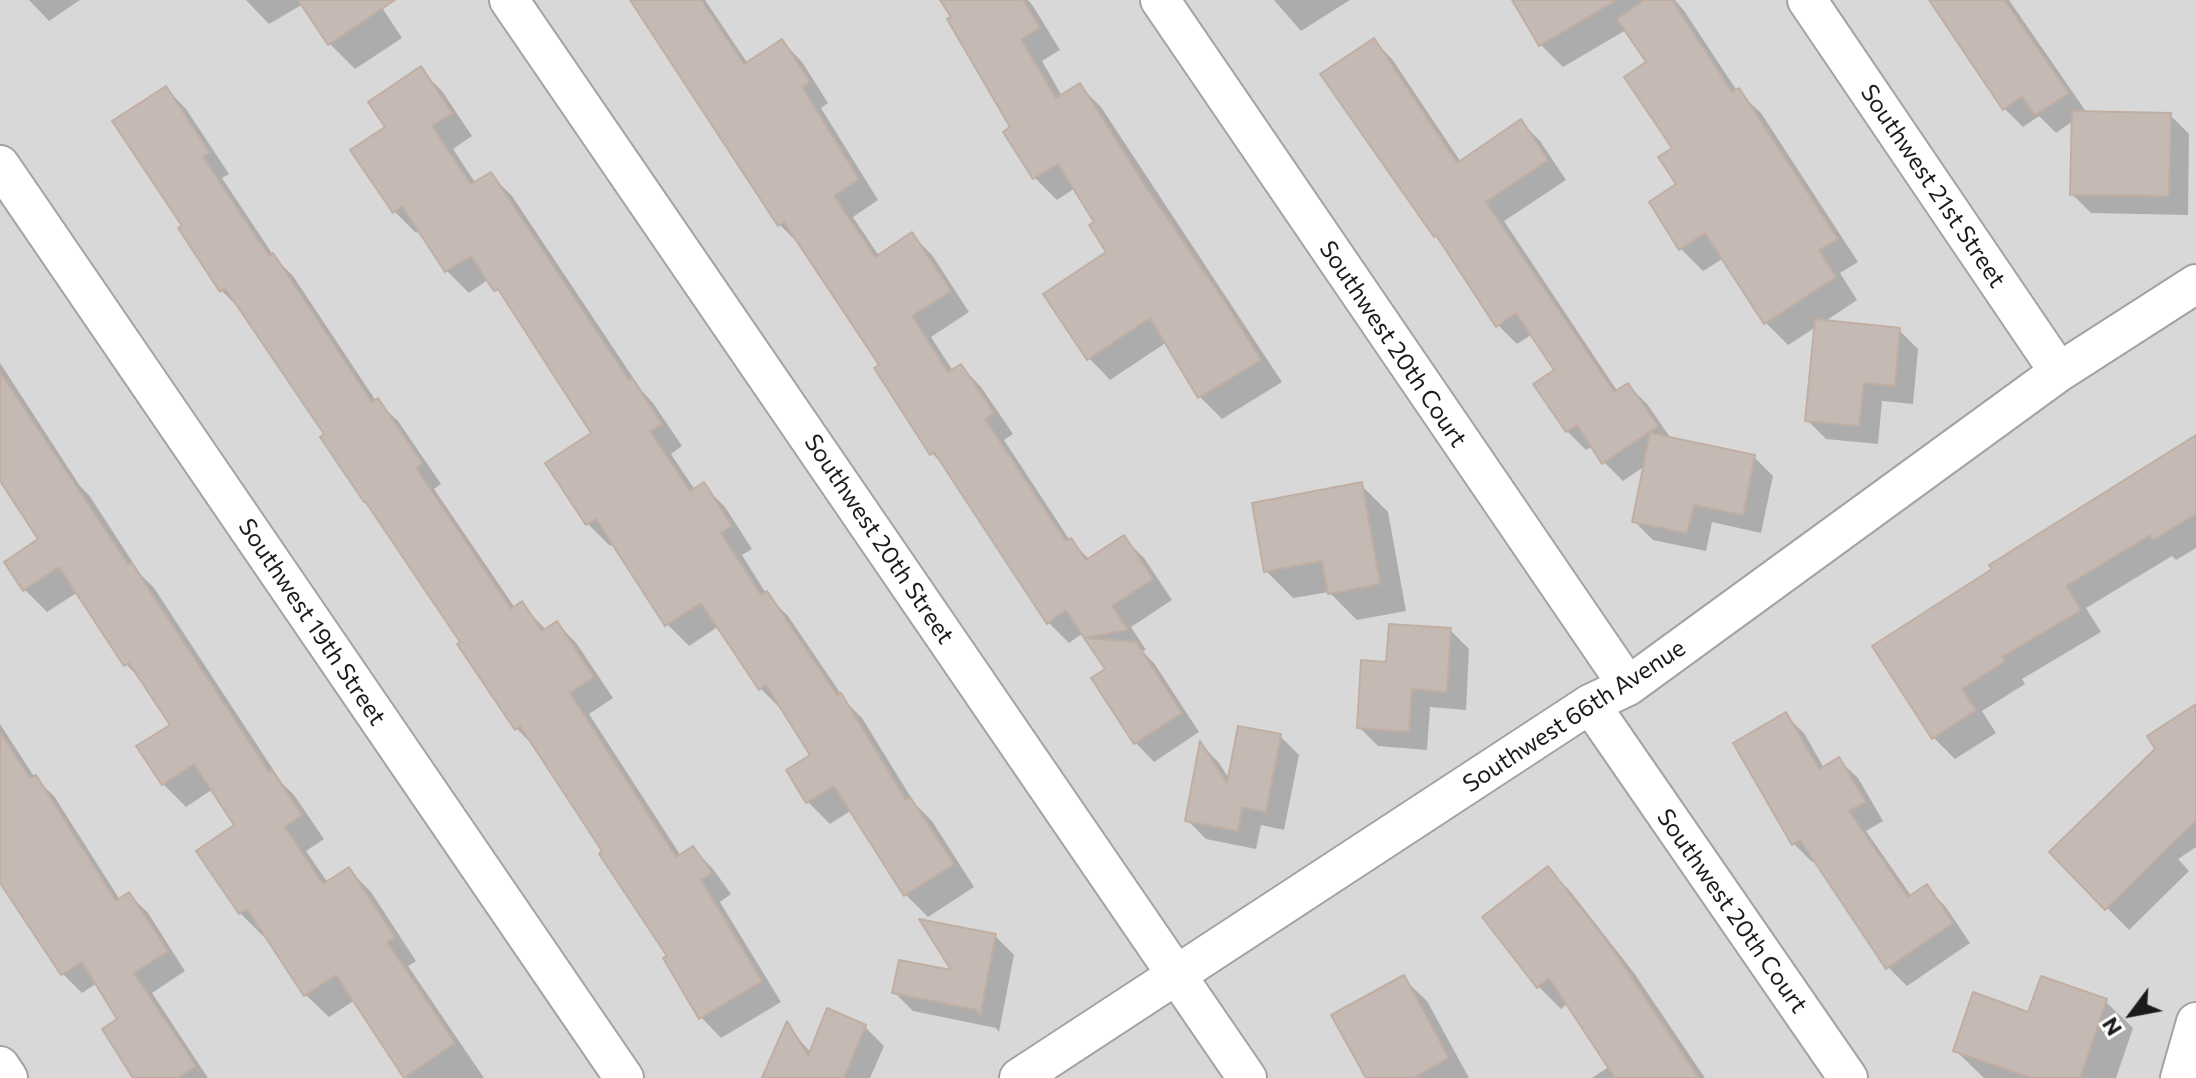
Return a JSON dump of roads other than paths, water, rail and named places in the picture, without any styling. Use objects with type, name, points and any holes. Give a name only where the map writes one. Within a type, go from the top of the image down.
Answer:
[{"type":"street","name":"Southwest 20th Street","points":[[509,0],[1247,1078]]},
{"type":"street","name":"Southwest 20th Court","points":[[1160,0],[1628,686]]},
{"type":"street","name":"Southwest 21st Street","points":[[1807,0],[2059,372]]},
{"type":"street","name":"Southwest 19th Street","points":[[0,165],[624,1078]]},
{"type":"street","name":"Southwest 66th Avenue","points":[[1019,1078],[1590,704],[1628,686],[2059,372],[2196,284]]},
{"type":"street","name":"Southwest 20th Court","points":[[1590,704],[1848,1078]]},
{"type":"street","points":[[2180,1078],[2196,1022]]},
{"type":"street","points":[[0,1066],[8,1078]]}]
